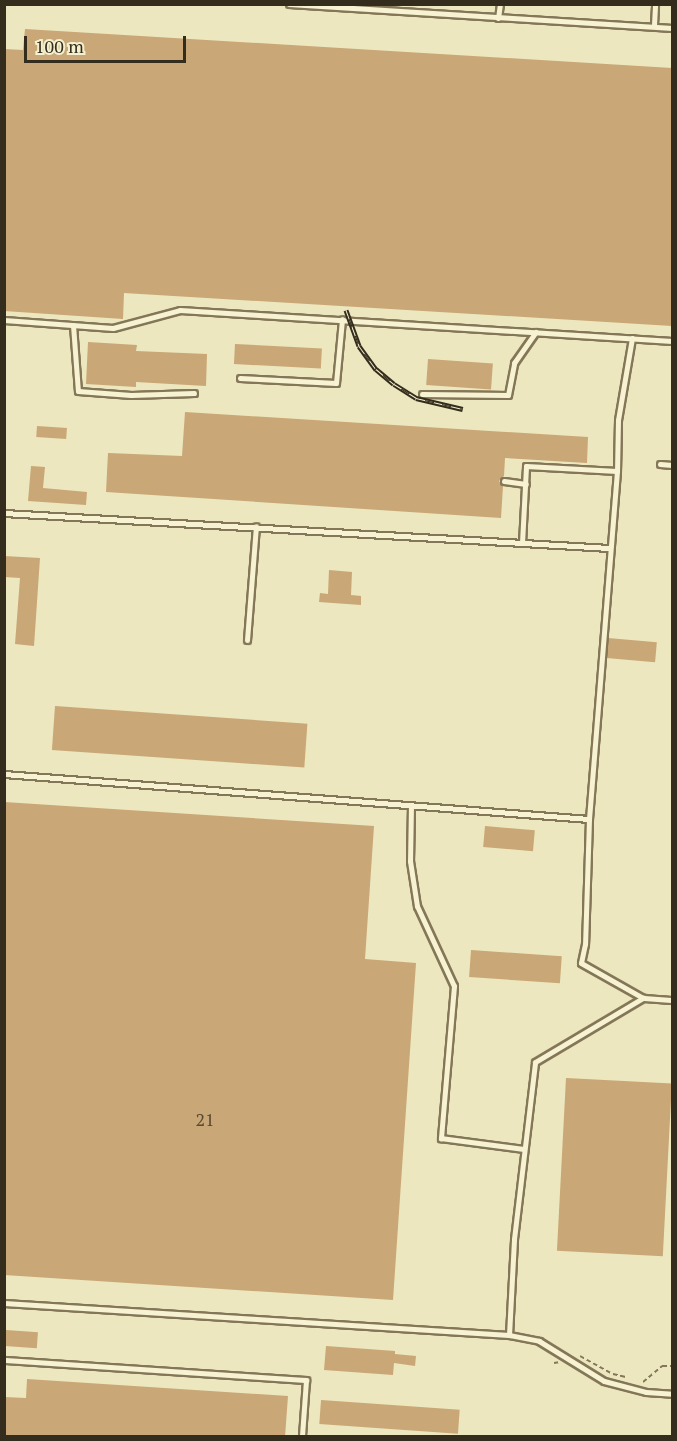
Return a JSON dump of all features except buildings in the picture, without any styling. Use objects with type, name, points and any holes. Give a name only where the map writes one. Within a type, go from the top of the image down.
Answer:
[{"type":"lane","points":[[289,4],[498,18],[654,25],[672,28]]},
{"type":"lane","points":[[498,18],[500,4]]},
{"type":"lane","points":[[654,25],[655,4]]},
{"type":"lane","points":[[4,320],[112,328],[180,310],[672,340]]},
{"type":"lane","points":[[240,378],[336,383],[342,319]]},
{"type":"lane","points":[[73,325],[78,391],[131,395],[194,393]]},
{"type":"lane","points":[[422,394],[508,395],[514,363],[536,332]]},
{"type":"lane","points":[[632,338],[618,420],[617,471],[589,819],[585,944],[581,963],[643,998],[672,1000]]},
{"type":"lane","points":[[660,464],[672,465]]},
{"type":"lane","points":[[522,543],[526,466],[617,471]]},
{"type":"lane","points":[[504,482],[526,484]]},
{"type":"lane","points":[[4,513],[610,548]]},
{"type":"lane","points":[[247,640],[256,526]]},
{"type":"lane","points":[[4,774],[589,819]]},
{"type":"lane","points":[[411,805],[410,861],[417,906],[453,986],[441,1138],[523,1149]]},
{"type":"lane","points":[[509,1335],[523,1149],[535,1062],[643,998]]},
{"type":"lane","points":[[4,1303],[509,1335],[539,1341],[604,1381],[646,1392],[672,1394]]},
{"type":"lane","points":[[4,1360],[306,1380],[302,1437]]},
{"type":"path","points":[[554,1364],[582,1356],[613,1374],[644,1382],[662,1366],[672,1366]]},
{"type":"railway","points":[[346,310],[359,346],[376,369],[416,398],[463,409]]}]
